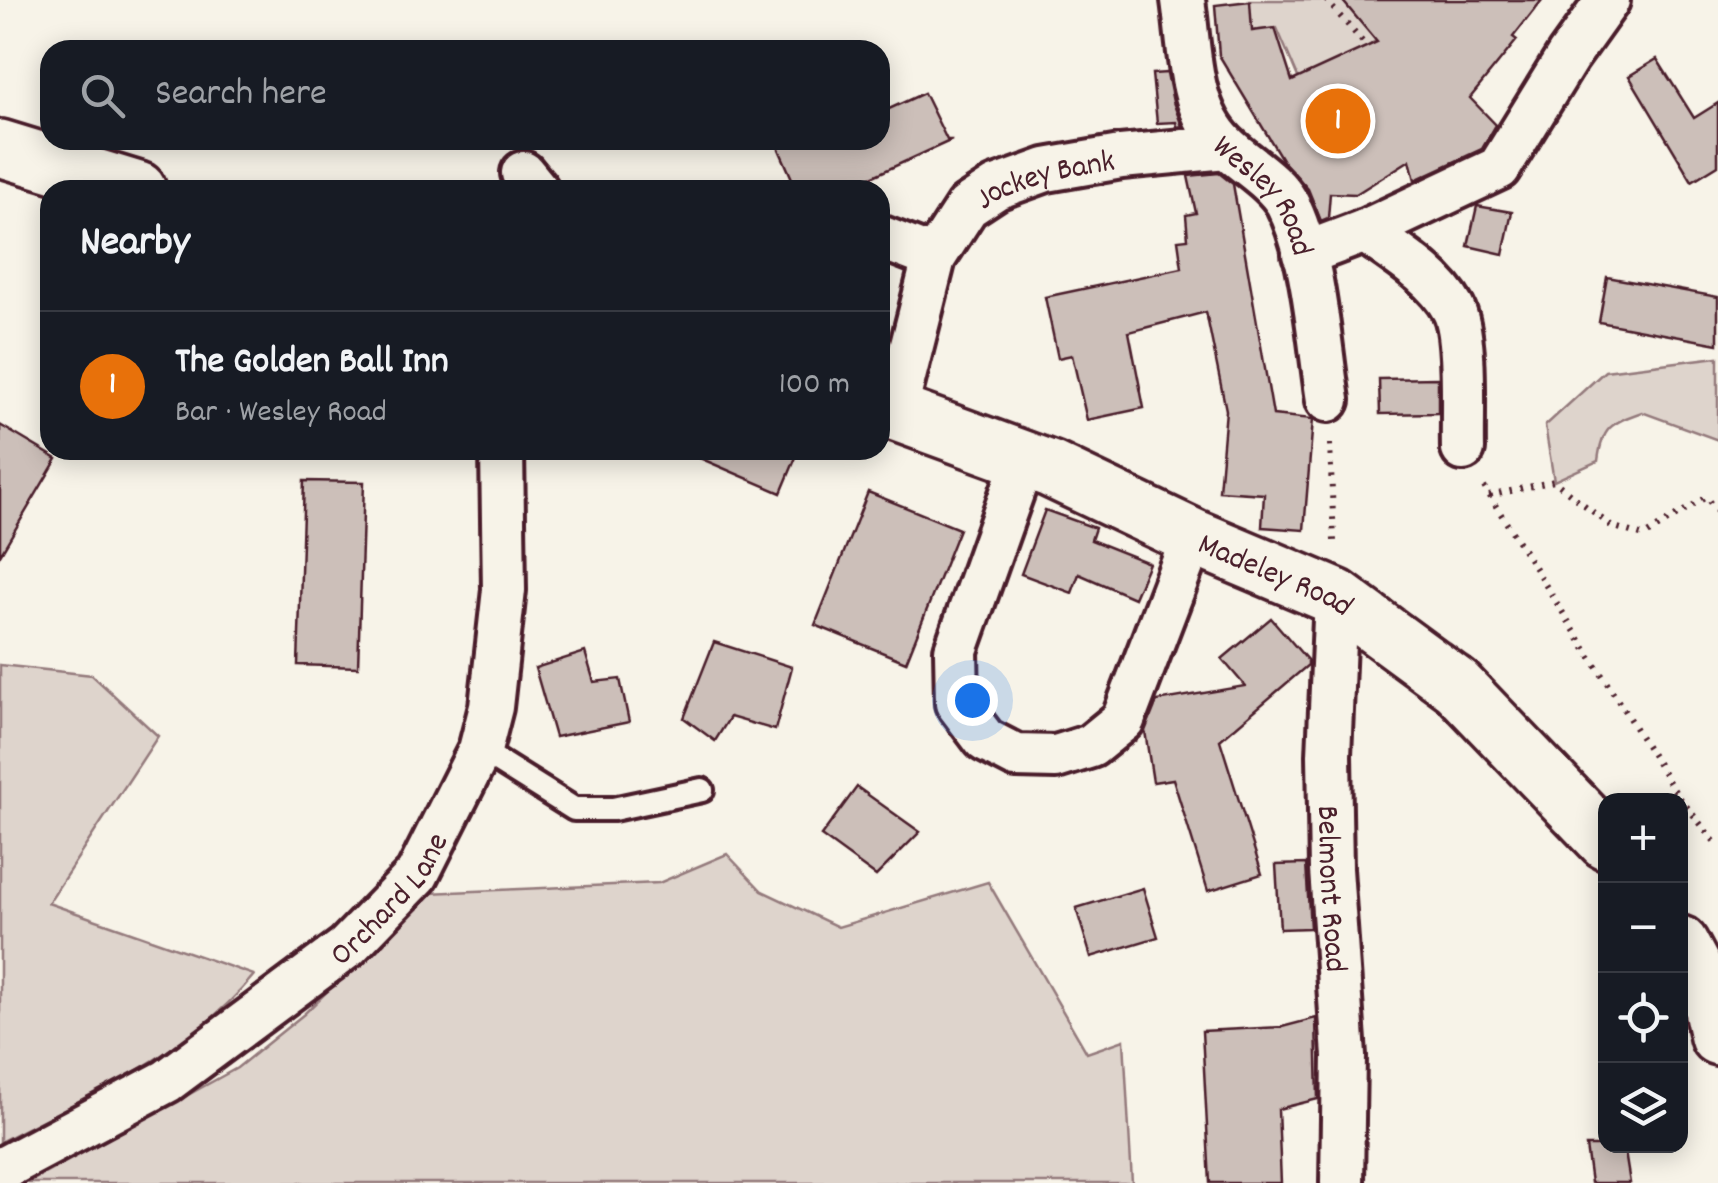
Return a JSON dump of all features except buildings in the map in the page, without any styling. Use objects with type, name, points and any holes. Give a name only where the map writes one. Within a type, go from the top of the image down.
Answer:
[{"type":"main road","points":[[0,148],[105,180]]},
{"type":"main road","name":"Madeley Road","points":[[890,411],[1024,459],[1336,597],[1457,686],[1598,832]]},
{"type":"main road","points":[[1688,959],[1710,1000],[1718,1037]]},
{"type":"street","name":"Wesley Road","points":[[1183,0],[1199,109],[1210,130],[1226,147],[1286,201],[1304,254],[1328,400]]},
{"type":"street","points":[[1304,254],[1365,231],[1499,168],[1568,56],[1608,0]]},
{"type":"street","name":"Jockey Bank","points":[[890,400],[934,258],[968,207],[996,188],[1046,170],[1121,157],[1226,147]]},
{"type":"street","points":[[1365,231],[1422,272],[1454,310],[1460,344],[1463,449]]},
{"type":"street","points":[[890,241],[934,258]]},
{"type":"street","points":[[1024,459],[956,650],[957,702],[985,740],[1016,756],[1056,757],[1091,746],[1123,720],[1193,536]]},
{"type":"street","name":"Orchard Lane","points":[[0,1170],[166,1081],[347,946],[417,875],[480,750],[491,707],[504,590],[502,460]]},
{"type":"street","name":"Belmont Road","points":[[1336,597],[1329,755],[1331,868],[1344,1056],[1342,1183]]},
{"type":"lane","points":[[480,750],[574,809],[614,808],[702,790]]},
{"type":"path","points":[[1326,0],[1366,47]]},
{"type":"path","points":[[1328,400],[1336,597]]},
{"type":"path","points":[[1463,449],[1676,793],[1718,846]]},
{"type":"path","points":[[1489,496],[1554,480],[1611,526],[1644,536],[1706,496],[1718,513]]},
{"type":"shaded area","points":[[1249,0],[1342,0],[1390,57],[1374,42],[1306,96],[1277,28],[1252,31]]},
{"type":"shaded area","points":[[1718,357],[1718,440],[1642,412],[1610,428],[1602,441],[1598,461],[1554,481],[1545,426],[1605,371]]},
{"type":"shaded area","points":[[0,665],[92,675],[158,736],[48,903],[254,975],[228,1003],[169,1051],[0,1142]]},
{"type":"shaded area","points":[[727,854],[762,891],[838,927],[988,882],[1087,1053],[1124,1040],[1132,1183],[28,1183],[237,1068],[304,1014],[428,893],[659,883]]},
{"type":"place","name":"The Golden Ball Inn","points":[[1338,121]]}]
